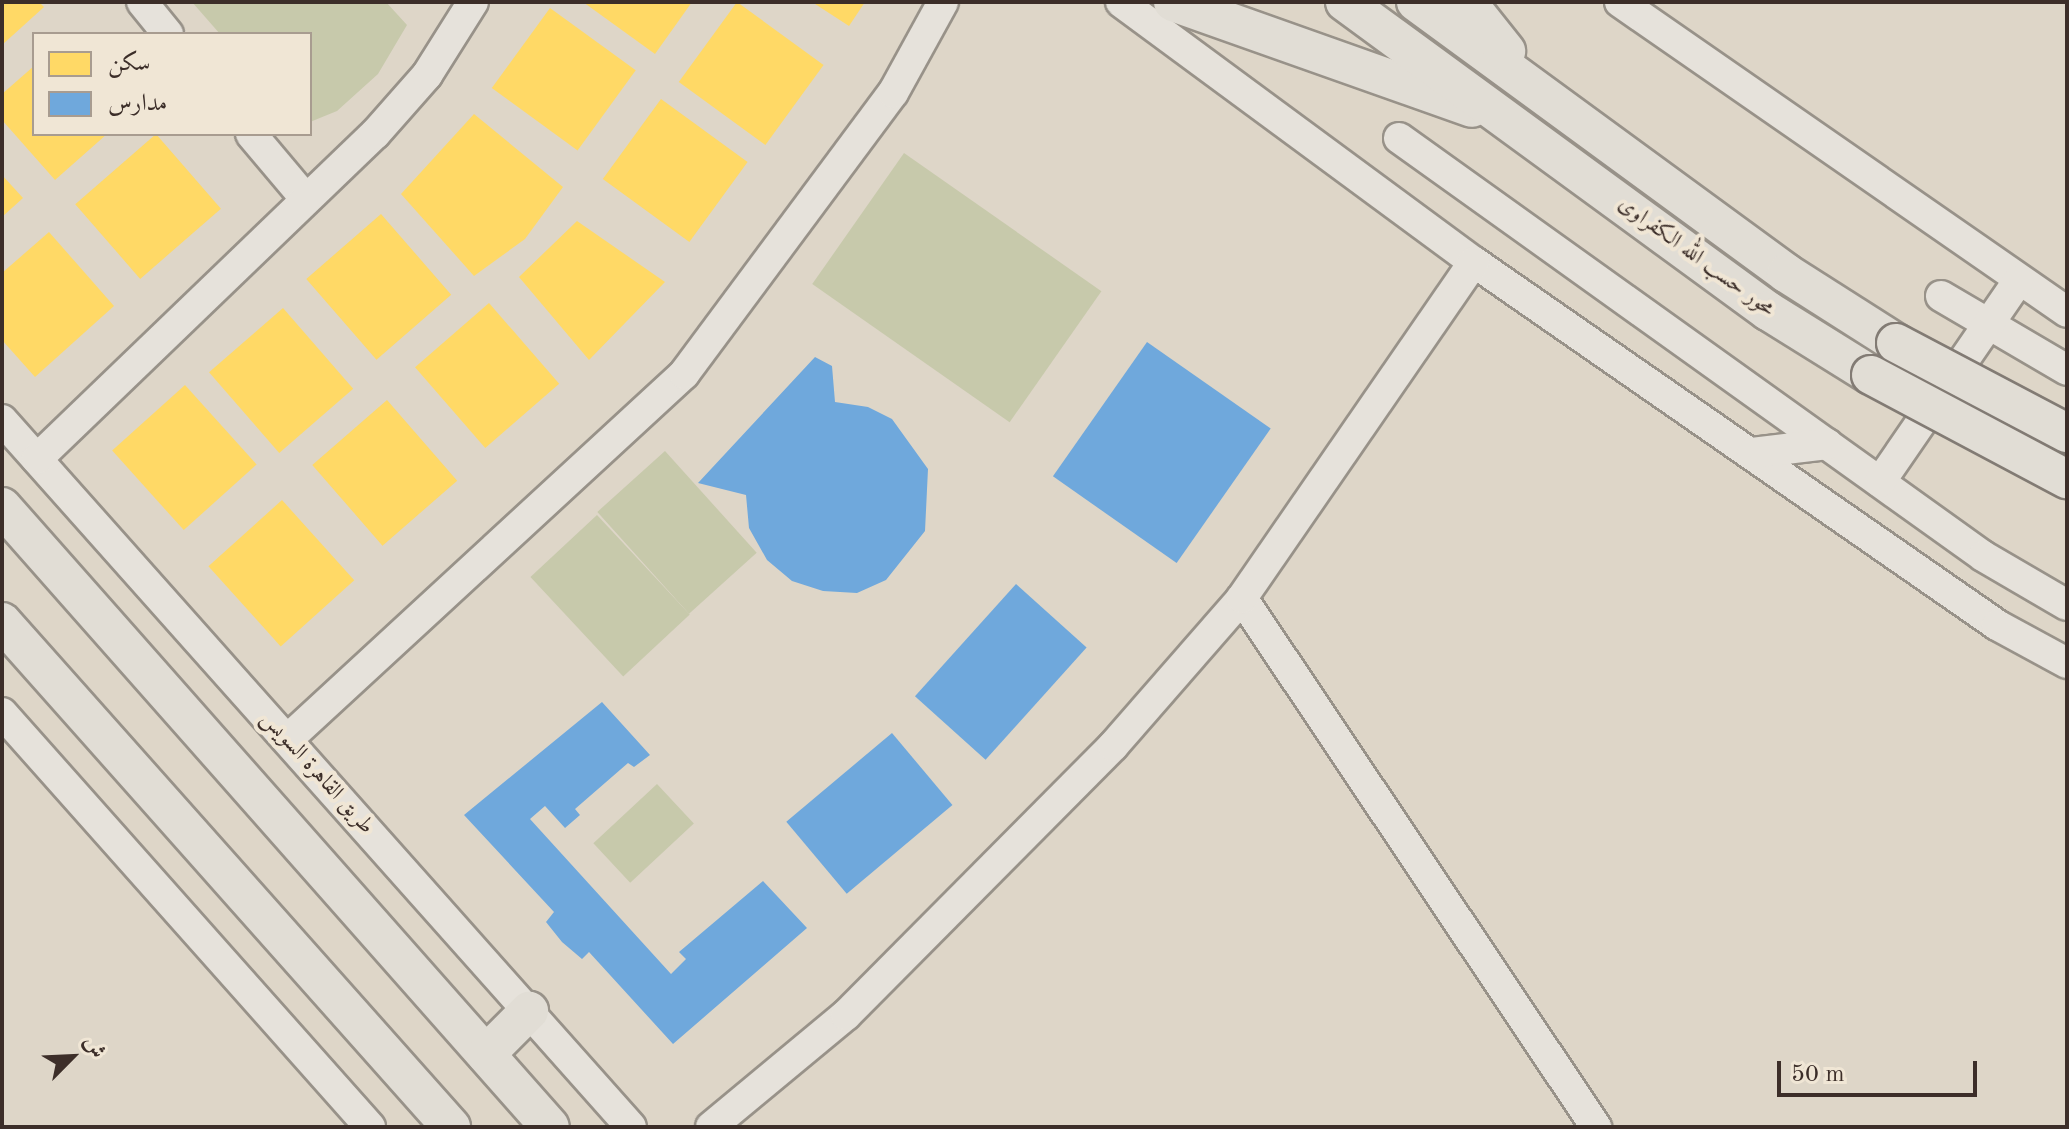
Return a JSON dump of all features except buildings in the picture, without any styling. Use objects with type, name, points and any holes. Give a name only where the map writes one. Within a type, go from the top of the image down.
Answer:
[{"type":"main road","points":[[1173,2],[1513,123]]},
{"type":"main road","name":"محور حسب الله الكفراوى","points":[[1345,2],[1768,311],[1871,375],[2067,479]]},
{"type":"main road","name":"محور حسب الله الكفراوى","points":[[1416,2],[1786,273],[1896,343],[2067,433]]},
{"type":"main road","points":[[1467,2],[1535,88]]},
{"type":"main road","points":[[2,507],[550,1127]]},
{"type":"main road","points":[[2,622],[451,1127]]},
{"type":"main road","points":[[486,1054],[529,1011]]},
{"type":"street","points":[[142,2],[166,32]]},
{"type":"street","points":[[288,739],[684,374],[893,93],[943,2]]},
{"type":"street","points":[[1121,2],[1474,262],[1997,625],[2067,663]]},
{"type":"street","points":[[1620,2],[2018,281],[2067,312]]},
{"type":"street","points":[[37,459],[304,197],[375,134],[427,75],[460,7]]},
{"type":"street","points":[[253,136],[304,197]]},
{"type":"street","points":[[1399,138],[1983,556],[2067,605]]},
{"type":"street","points":[[711,1127],[846,1015],[980,885],[1113,746],[1242,598],[1474,262]]},
{"type":"street","points":[[1880,482],[2018,281]]},
{"type":"street","points":[[1941,296],[2067,370]]},
{"type":"street","name":"طريق القاهرة السويس","points":[[2,420],[631,1127]]},
{"type":"street","points":[[1752,453],[1827,444]]},
{"type":"street","points":[[1242,598],[1596,1127]]},
{"type":"street","points":[[2,713],[370,1127]]},
{"type":"green space","points":[[192,2],[386,2],[407,25],[378,74],[337,111],[312,121],[312,32],[218,32]]},
{"type":"green space","points":[[904,153],[1101,291],[1010,422],[812,284]]},
{"type":"green space","points":[[665,451],[757,553],[689,614],[597,512]]},
{"type":"green space","points":[[597,515],[690,614],[623,677],[530,577]]},
{"type":"green space","points":[[657,784],[694,823],[630,883],[593,843]]}]
